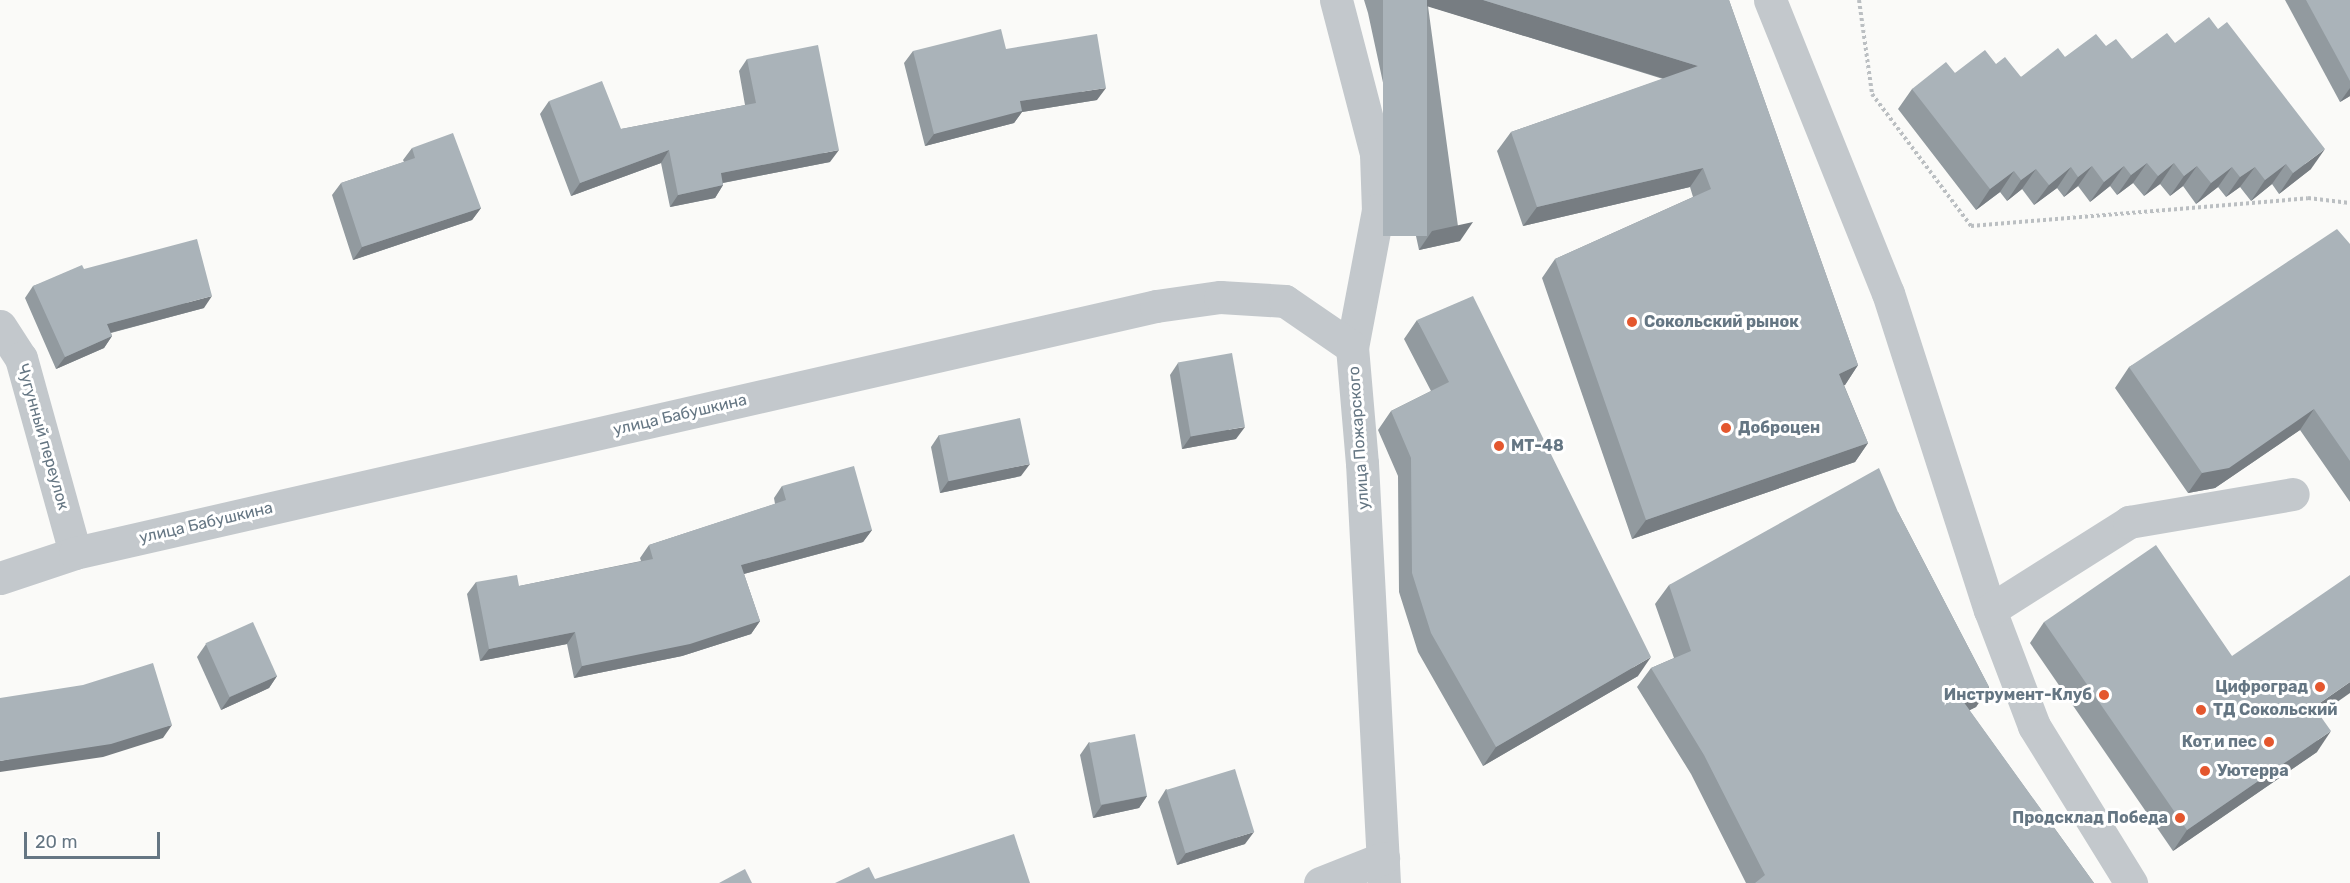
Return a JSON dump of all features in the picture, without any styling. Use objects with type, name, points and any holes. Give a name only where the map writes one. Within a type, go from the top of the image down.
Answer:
[{"type":"street","name":"улица Пожарского","points":[[1336,0],[1376,154],[1378,210],[1352,347],[1363,475],[1384,870]]},
{"type":"street","points":[[1770,0],[1888,293],[1990,610],[2034,726],[2131,883]]},
{"type":"street","name":"улица Бабушкина","points":[[0,578],[75,553],[1156,306],[1220,297],[1285,301],[1352,347]]},
{"type":"street","name":"Чугунный переулок","points":[[0,326],[21,358],[75,553]]},
{"type":"street","points":[[1990,610],[2129,522],[2293,494]]},
{"type":"street","points":[[1320,883],[1384,870]]},
{"type":"path","points":[[1859,0],[1872,94],[1971,226],[2308,198],[2350,203]]},
{"type":"building","points":[[1383,0],[1427,0],[1427,236],[1383,236]]},
{"type":"building","points":[[1483,0],[1729,0],[1858,365],[1839,374],[1868,443],[1646,520],[1555,259],[1711,189],[1703,168],[1537,207],[1511,132],[1698,66]]},
{"type":"building","points":[[2306,0],[2350,0],[2350,81]]},
{"type":"building","points":[[2209,17],[2218,29],[2227,22],[2325,149],[2293,173],[2286,164],[2265,180],[2255,167],[2240,177],[2232,167],[2211,183],[2197,166],[2184,176],[2174,163],[2158,176],[2147,163],[2131,175],[2124,166],[2104,182],[2092,166],[2078,177],[2071,167],[2049,185],[2036,169],[2021,180],[2014,171],[1990,189],[1912,89],[1946,62],[1955,73],[1985,50],[1996,64],[2005,57],[2021,77],[2058,48],[2065,57],[2096,34],[2106,46],[2116,39],[2132,59],[2167,33],[2175,43]]},
{"type":"building","points":[[1001,29],[1006,49],[1097,34],[1106,88],[1020,101],[1022,111],[934,134],[913,51]]},
{"type":"building","points":[[818,45],[839,150],[721,173],[723,185],[678,195],[669,150],[580,183],[549,101],[602,81],[621,129],[756,103],[747,59]]},
{"type":"building","points":[[453,133],[481,208],[362,247],[341,183],[415,158],[412,148]]},
{"type":"building","points":[[2337,229],[2350,244],[2350,461],[2314,409],[2229,468],[2202,473],[2129,367]]},
{"type":"building","points":[[197,239],[212,296],[107,324],[112,336],[65,357],[33,286],[82,265],[84,269]]},
{"type":"building","points":[[1473,296],[1651,657],[1496,747],[1431,633],[1412,573],[1411,458],[1391,411],[1449,382],[1417,320]]},
{"type":"building","points":[[1232,353],[1245,427],[1191,436],[1178,363]]},
{"type":"building","points":[[1020,418],[1030,464],[949,481],[939,435]]},
{"type":"building","points":[[854,466],[872,530],[741,565],[760,621],[690,644],[582,666],[575,632],[489,649],[476,582],[517,575],[519,586],[653,559],[649,545],[786,500],[782,486]]},
{"type":"building","points":[[1879,468],[1898,512],[1989,687],[1963,701],[2094,883],[1755,883],[1765,875],[1704,755],[1651,668],[1691,651],[1669,585]]},
{"type":"building","name":"ТД Сокольский","points":[[2156,545],[2232,656],[2350,575],[2350,682],[2314,707],[2331,731],[2187,830],[2044,622]]},
{"type":"building","points":[[253,622],[277,676],[229,697],[205,643]]},
{"type":"building","points":[[153,663],[172,725],[111,744],[0,761],[0,698],[83,685]]},
{"type":"building","points":[[1135,734],[1147,796],[1101,805],[1089,743]]},
{"type":"building","points":[[1235,769],[1254,832],[1185,853],[1166,790]]},
{"type":"building","points":[[1014,834],[1030,883],[835,883],[869,867],[875,879]]},
{"type":"building","points":[[745,869],[752,883],[719,883]]},
{"type":"place","name":"Сокольский рынок","points":[[1632,322]]},
{"type":"place","name":"Доброцен","points":[[1726,428]]},
{"type":"place","name":"МТ-48","points":[[1499,446]]},
{"type":"place","name":"Цифроград","points":[[2320,687]]},
{"type":"place","name":"Инструмент-Клуб","points":[[2104,695]]},
{"type":"place","name":"ТД Сокольский","points":[[2201,710]]},
{"type":"place","name":"Кот и пес","points":[[2269,742]]},
{"type":"place","name":"Уютерра","points":[[2205,771]]},
{"type":"place","name":"Продсклад Победа","points":[[2180,818]]}]
